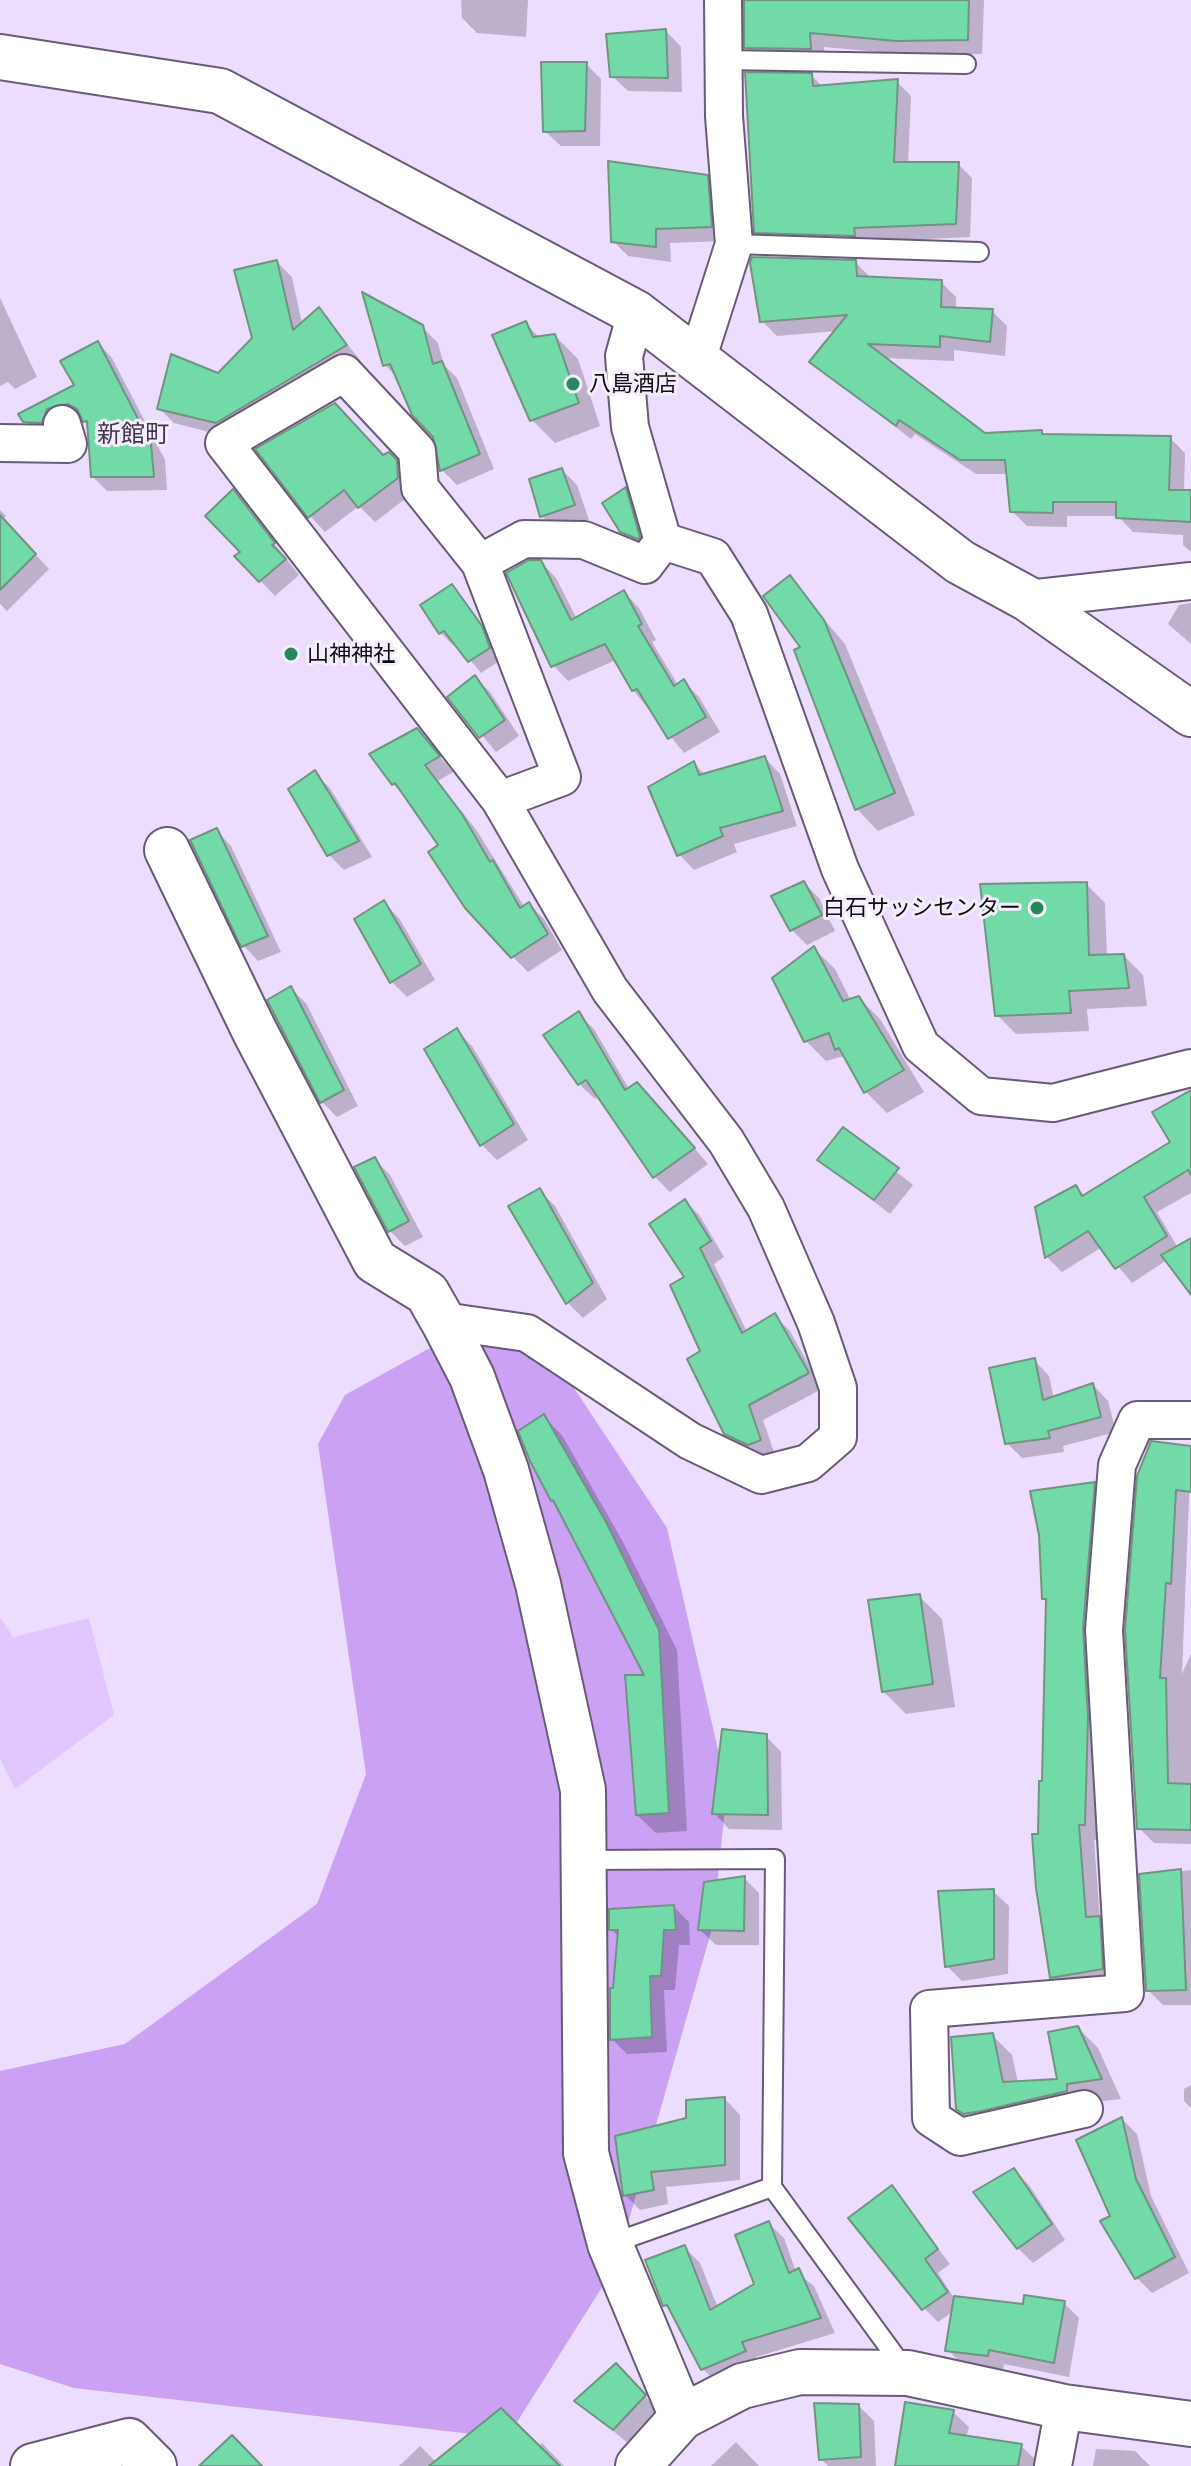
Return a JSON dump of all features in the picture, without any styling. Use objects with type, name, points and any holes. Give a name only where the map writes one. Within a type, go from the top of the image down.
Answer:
[{"type":"street","points":[[698,357],[734,244],[723,0]]},
{"type":"street","points":[[0,57],[220,91],[636,313],[698,357],[960,562],[1028,599],[1191,714]]},
{"type":"street","points":[[636,313],[624,356],[630,427],[663,541]]},
{"type":"street","points":[[443,1321],[527,1333],[690,1441],[761,1475],[808,1463],[838,1437],[838,1388],[816,1323],[766,1208],[726,1141],[610,990],[500,800],[224,443],[344,373],[417,451],[420,488],[480,563],[562,777],[500,800]]},
{"type":"street","points":[[0,443],[68,444],[62,424]]},
{"type":"street","points":[[480,563],[524,539],[584,540],[645,565],[663,541]]},
{"type":"street","points":[[663,541],[713,557],[749,614],[840,869],[921,1046],[981,1096],[1053,1103],[1191,1068]]},
{"type":"street","points":[[1028,599],[1191,581]]},
{"type":"street","points":[[167,850],[254,1030],[375,1261],[427,1293],[443,1321],[472,1377],[506,1470],[538,1584],[583,1790],[586,2153],[610,2244],[682,2417]]},
{"type":"street","points":[[1084,2109],[960,2137],[931,2118],[929,2009],[1125,1993],[1104,1630],[1117,1465],[1137,1420],[1191,1420]]},
{"type":"street","points":[[638,2466],[682,2417],[742,2386],[800,2372],[908,2373],[1064,2407],[1191,2424]]},
{"type":"street","points":[[1053,2466],[1064,2407]]},
{"type":"street","points":[[33,2466],[129,2441],[154,2466]]},
{"type":"lane","points":[[724,60],[966,64]]},
{"type":"lane","points":[[734,244],[979,252]]},
{"type":"lane","points":[[584,1860],[775,1859],[772,2187],[908,2373]]},
{"type":"lane","points":[[610,2244],[772,2187]]},
{"type":"shaded area","points":[[538,1334],[667,1528],[727,1789],[713,1925],[616,2265],[507,2438],[74,2388],[0,2364],[0,2071],[125,2044],[317,1904],[366,1774],[318,1444],[345,1395],[428,1349]]},
{"type":"shaded area","points":[[0,1617],[13,1637],[89,1618],[114,1715],[15,1789],[0,1759]]},
{"type":"building","points":[[744,0],[969,0],[968,40],[896,41],[810,33],[811,49],[744,48]]},
{"type":"building","points":[[666,29],[668,78],[610,77],[606,34]]},
{"type":"building","points":[[541,62],[587,62],[585,131],[543,132]]},
{"type":"building","points":[[745,72],[812,73],[813,86],[898,79],[894,162],[959,162],[956,224],[854,228],[855,236],[754,233]]},
{"type":"building","points":[[608,161],[708,175],[712,227],[656,229],[656,247],[611,242]]},
{"type":"building","points":[[752,257],[856,260],[857,276],[942,280],[941,307],[993,309],[990,342],[940,336],[940,347],[868,344],[985,433],[1042,430],[1042,434],[1171,436],[1169,490],[1191,490],[1191,522],[1116,518],[1116,502],[1053,502],[1053,513],[1010,512],[1005,460],[960,460],[899,420],[896,426],[809,362],[847,315],[760,322],[750,263]]},
{"type":"building","points":[[277,260],[293,330],[319,307],[347,345],[216,423],[157,409],[171,354],[218,373],[252,338],[234,270]]},
{"type":"building","points":[[362,292],[423,325],[433,364],[442,361],[480,454],[440,471],[433,437],[412,415],[390,364],[383,366]]},
{"type":"building","points":[[526,321],[533,337],[555,334],[579,403],[530,421],[492,335]]},
{"type":"building","points":[[98,341],[151,444],[154,477],[91,477],[87,421],[83,422],[77,409],[68,404],[47,409],[42,423],[23,422],[18,414],[74,385],[60,361]]},
{"type":"building","points":[[335,403],[383,455],[389,452],[397,460],[398,478],[358,508],[344,490],[308,518],[255,449]]},
{"type":"building","points":[[562,468],[575,505],[540,517],[529,479]]},
{"type":"building","points":[[626,487],[638,539],[620,532],[602,503]]},
{"type":"building","points":[[233,489],[275,543],[272,545],[286,559],[259,582],[234,556],[240,552],[205,516]]},
{"type":"building","points":[[0,515],[36,554],[0,590]]},
{"type":"building","points":[[529,560],[541,560],[571,620],[624,590],[642,624],[638,626],[674,686],[684,679],[706,717],[668,739],[637,689],[632,691],[605,644],[551,667],[506,573]]},
{"type":"building","points":[[790,575],[824,620],[895,793],[855,810],[794,650],[800,647],[763,596]]},
{"type":"building","points":[[452,584],[482,626],[490,648],[468,662],[444,631],[439,634],[420,605]]},
{"type":"building","points":[[475,675],[505,720],[479,738],[447,697]]},
{"type":"building","points":[[417,728],[440,756],[425,765],[462,814],[490,862],[493,860],[520,908],[529,902],[548,934],[511,958],[465,908],[428,852],[438,845],[395,783],[392,785],[369,754]]},
{"type":"building","points":[[765,756],[783,811],[720,828],[723,836],[677,856],[648,787],[694,761],[699,775]]},
{"type":"building","points":[[315,770],[359,841],[327,856],[288,789]]},
{"type":"building","points":[[217,828],[268,936],[241,947],[190,840]]},
{"type":"building","points":[[804,881],[822,915],[790,931],[771,896]]},
{"type":"building","points":[[1087,882],[1089,955],[1124,954],[1129,988],[1069,991],[1071,1013],[995,1016],[980,884]]},
{"type":"building","points":[[384,900],[421,964],[390,983],[354,919]]},
{"type":"building","points":[[814,946],[843,1001],[859,996],[904,1070],[864,1093],[839,1048],[835,1050],[829,1033],[804,1042],[772,978]]},
{"type":"building","points":[[291,986],[344,1090],[320,1103],[267,1000]]},
{"type":"building","points":[[579,1011],[625,1090],[637,1082],[695,1148],[653,1178],[586,1080],[578,1085],[543,1035]]},
{"type":"building","points":[[457,1028],[514,1124],[480,1146],[424,1049]]},
{"type":"building","points":[[1191,1090],[1191,1175],[1188,1170],[1144,1197],[1167,1236],[1115,1269],[1088,1231],[1045,1258],[1035,1207],[1076,1185],[1082,1196],[1170,1142],[1152,1112]]},
{"type":"building","points":[[843,1127],[899,1168],[874,1200],[817,1160]]},
{"type":"building","points":[[375,1157],[409,1221],[388,1232],[354,1167]]},
{"type":"building","points":[[540,1188],[593,1283],[566,1304],[508,1206]]},
{"type":"building","points":[[685,1199],[711,1241],[700,1248],[742,1333],[775,1313],[809,1373],[749,1405],[761,1440],[748,1445],[724,1434],[687,1359],[700,1351],[670,1285],[684,1277],[649,1224]]},
{"type":"building","points":[[1191,1238],[1191,1295],[1161,1255]]},
{"type":"building","points":[[1035,1358],[1043,1400],[1093,1383],[1101,1417],[1048,1431],[1050,1438],[1005,1444],[989,1368]]},
{"type":"building","points":[[544,1414],[606,1522],[659,1630],[669,1813],[636,1815],[625,1675],[644,1675],[530,1461],[518,1431]]},
{"type":"building","points":[[1151,1441],[1191,1446],[1191,1492],[1176,1490],[1171,1584],[1166,1583],[1160,1678],[1166,1678],[1168,1783],[1191,1784],[1191,1830],[1137,1829],[1125,1630],[1137,1476]]},
{"type":"building","points":[[1095,1482],[1083,1628],[1088,1717],[1085,1825],[1079,1825],[1086,1917],[1100,1916],[1103,1969],[1050,1978],[1036,1888],[1032,1834],[1038,1834],[1039,1781],[1042,1781],[1046,1599],[1042,1599],[1039,1535],[1030,1491]]},
{"type":"building","points":[[920,1594],[933,1684],[882,1692],[868,1600]]},
{"type":"building","points":[[722,1729],[767,1734],[768,1815],[712,1814]]},
{"type":"building","points":[[1181,1869],[1186,1990],[1146,1991],[1139,1874]]},
{"type":"building","points":[[745,1876],[744,1931],[698,1930],[704,1882]]},
{"type":"building","points":[[994,1889],[994,1959],[945,1967],[938,1891]]},
{"type":"building","points":[[674,1905],[676,1930],[664,1930],[661,1976],[650,1976],[652,2037],[610,2040],[610,1988],[613,1988],[618,1930],[609,1930],[609,1909]]},
{"type":"building","points":[[1078,2026],[1102,2079],[1067,2084],[1067,2091],[982,2111],[963,2114],[956,2109],[951,2037],[993,2033],[1003,2082],[1057,2079],[1048,2032]]},
{"type":"building","points":[[725,2097],[725,2165],[651,2172],[654,2190],[623,2196],[615,2136],[686,2118],[686,2100]]},
{"type":"building","points":[[1122,2117],[1136,2179],[1175,2257],[1135,2279],[1100,2221],[1110,2216],[1076,2140]]},
{"type":"building","points":[[1014,2168],[1052,2224],[1017,2249],[973,2192]]},
{"type":"building","points":[[892,2185],[938,2249],[925,2259],[948,2292],[922,2310],[848,2218]]},
{"type":"building","points":[[769,2221],[789,2273],[799,2268],[821,2318],[742,2342],[746,2351],[701,2370],[667,2305],[663,2306],[645,2260],[685,2245],[710,2310],[754,2284],[735,2235]]},
{"type":"building","points":[[1024,2295],[1065,2301],[1054,2363],[989,2350],[988,2356],[945,2351],[954,2296],[1023,2304]]},
{"type":"building","points":[[616,2363],[646,2395],[613,2430],[574,2401]]},
{"type":"building","points":[[905,2402],[954,2410],[949,2433],[1022,2444],[1018,2466],[895,2466]]},
{"type":"building","points":[[814,2403],[859,2404],[861,2457],[819,2460]]},
{"type":"building","points":[[501,2408],[560,2466],[429,2466]]},
{"type":"building","points":[[232,2435],[262,2466],[199,2466]]},
{"type":"place","name":"八島酒店","points":[[573,384]]},
{"type":"place","name":"山神神社","points":[[291,654]]},
{"type":"place","name":"白石サッシセンター","points":[[1037,908]]},
{"type":"district","name":"新館町","points":[[133,435]]}]
